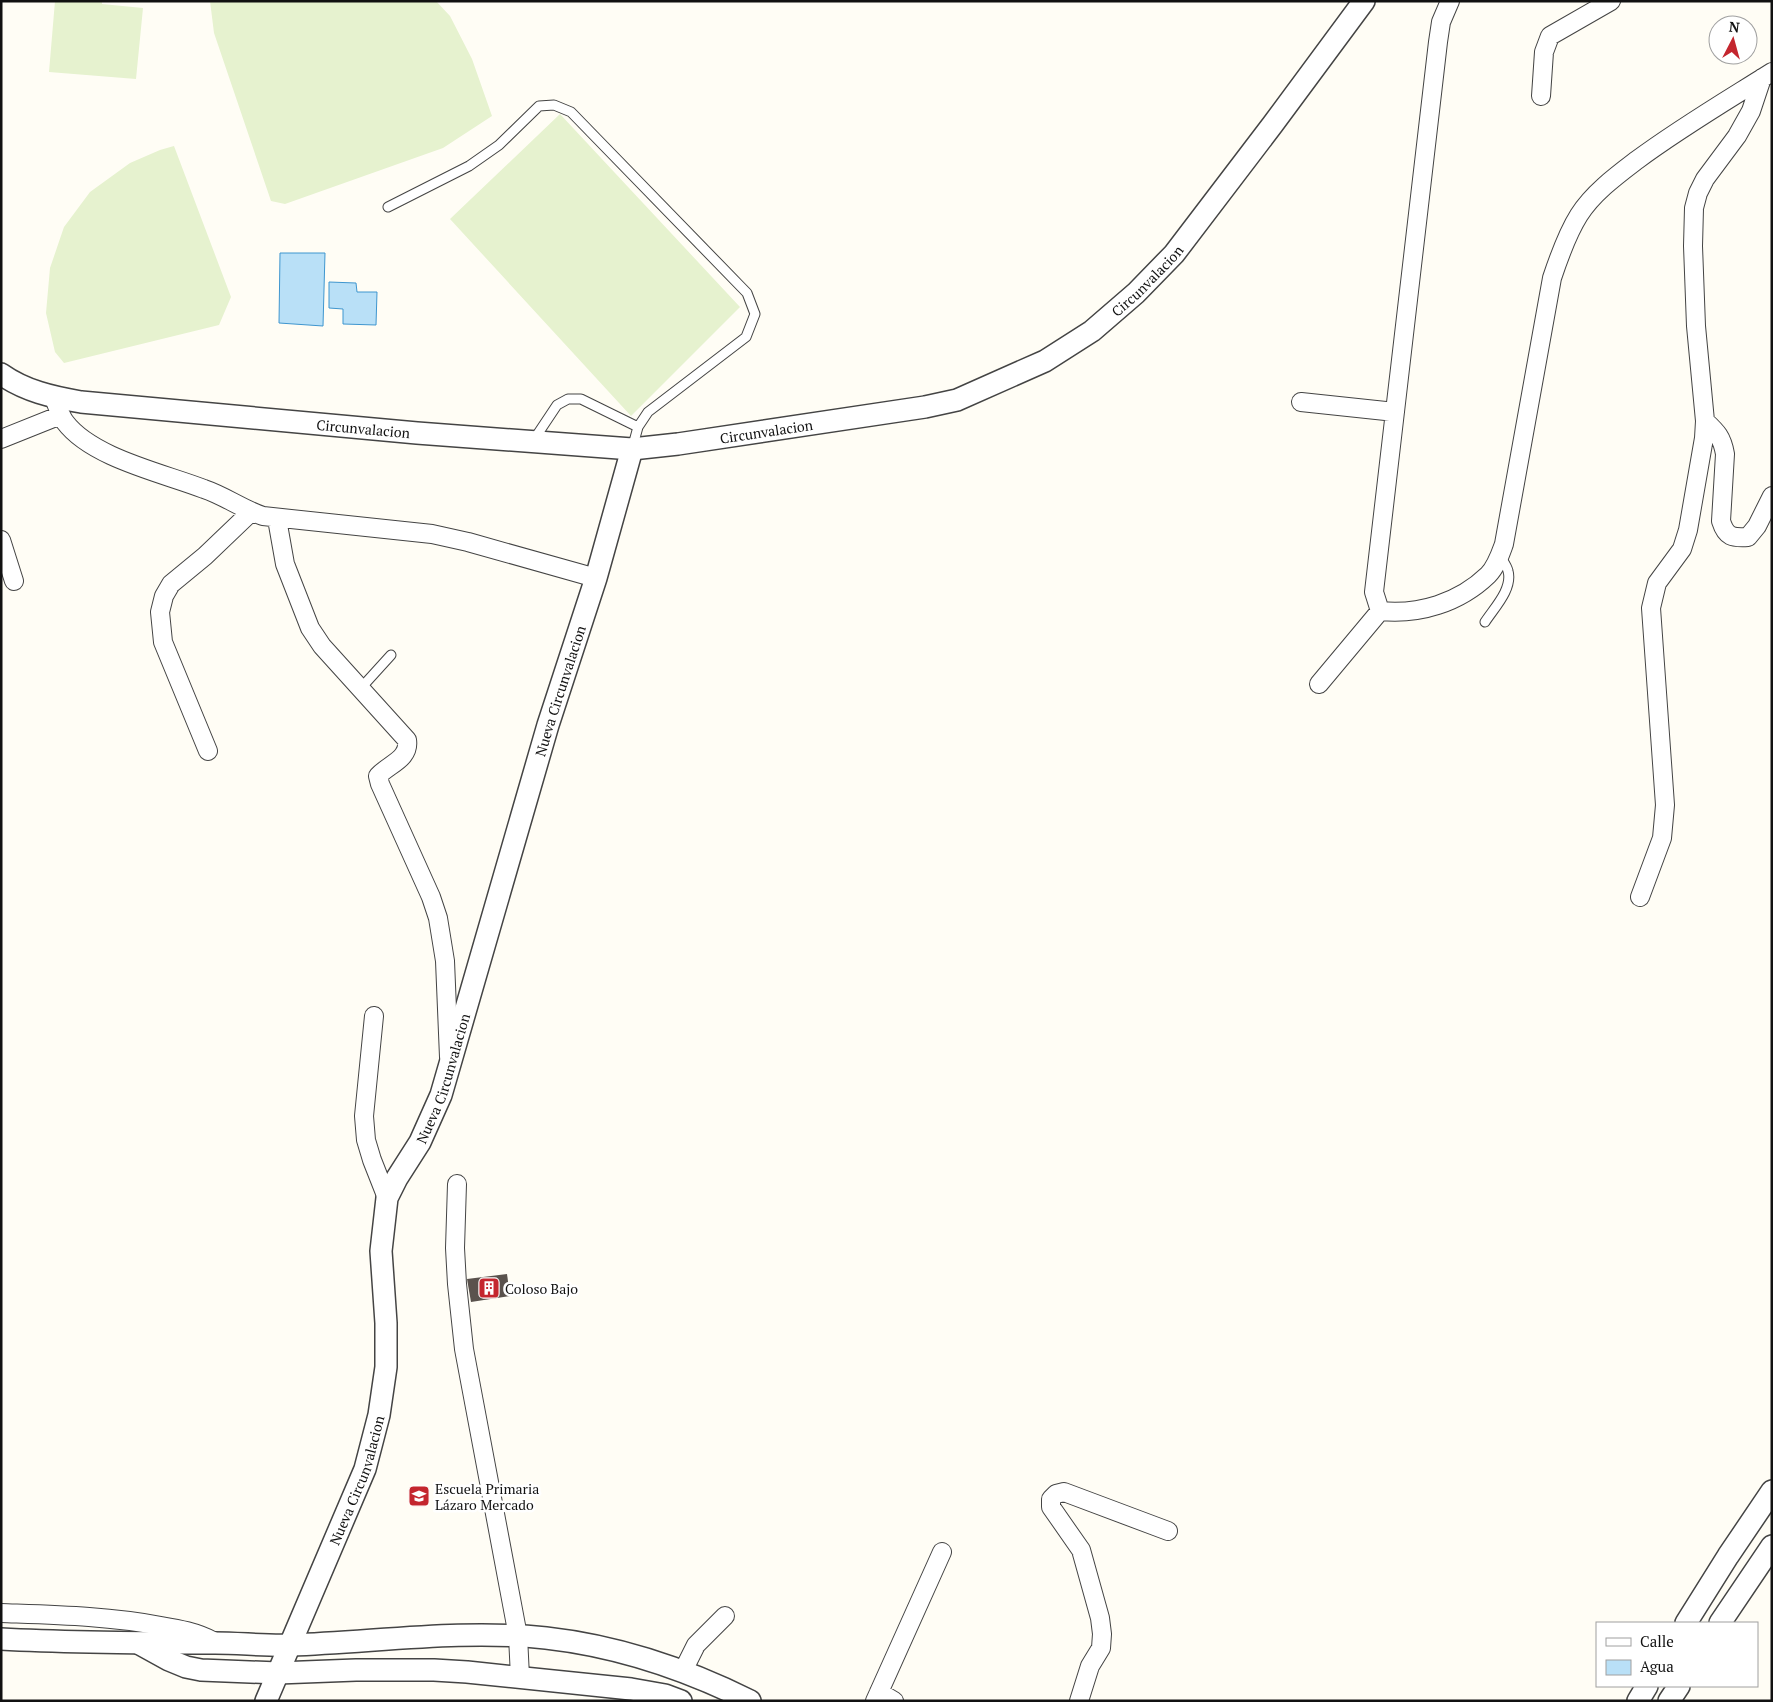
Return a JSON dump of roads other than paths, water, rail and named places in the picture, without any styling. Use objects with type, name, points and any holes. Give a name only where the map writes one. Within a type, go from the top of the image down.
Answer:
[{"type":"street","name":"Circunvalacion","points":[[2,375],[58,406],[91,403],[417,433],[632,449],[678,444],[886,413],[957,400],[1045,361],[1092,331],[1136,293],[1174,254],[1364,1]]},
{"type":"street","points":[[1380,611],[1374,592],[1438,42],[1441,22],[1450,1]]},
{"type":"street","points":[[1541,96],[1544,52],[1550,36],[1610,2]]},
{"type":"street","points":[[1380,611],[1394,612],[1421,609],[1436,606],[1450,600],[1468,590],[1488,574],[1500,556],[1504,544],[1552,278],[1560,255],[1579,215],[1591,199],[1614,177],[1709,110],[1767,75]]},
{"type":"street","points":[[1640,897],[1662,838],[1665,806],[1651,608],[1657,583],[1682,549],[1688,530],[1704,438],[1696,326],[1693,246],[1694,208],[1698,193],[1705,179],[1737,136],[1751,111],[1767,75]]},
{"type":"street","points":[[1302,402],[1395,412]]},
{"type":"street","points":[[1,439],[58,406],[66,422],[91,445],[108,454],[205,489],[263,516],[277,519],[432,534],[468,542],[596,578]]},
{"type":"street","points":[[1704,421],[1718,433],[1723,443],[1725,454],[1720,521],[1724,531],[1735,538],[1748,537],[1757,526],[1772,496]]},
{"type":"street","name":"Nueva Circunvalacion","points":[[266,1701],[365,1469],[379,1415],[386,1367],[386,1323],[381,1251],[387,1198],[397,1178],[420,1142],[441,1095],[548,725],[596,578],[632,449]]},
{"type":"street","points":[[208,751],[163,642],[160,612],[164,596],[171,584],[205,556],[251,512]]},
{"type":"street","points":[[277,519],[285,564],[310,628],[322,646],[407,740],[408,746],[403,756],[383,770],[378,776],[431,897],[438,918],[445,962],[449,1064]]},
{"type":"street","points":[[1,540],[14,581]]},
{"type":"street","points":[[1319,684],[1380,611]]},
{"type":"street","points":[[374,1016],[364,1116],[368,1146],[387,1198]]},
{"type":"street","points":[[457,1184],[455,1248],[464,1349],[518,1636],[520,1677]]},
{"type":"street","points":[[1687,1622],[1765,1516],[1772,1491]]},
{"type":"street","points":[[1079,1701],[1090,1666],[1101,1648],[1100,1618],[1081,1550],[1051,1507],[1050,1499],[1056,1494],[1064,1492],[1168,1531]]},
{"type":"street","points":[[1721,1622],[1772,1546]]},
{"type":"street","points":[[894,1701],[877,1697],[942,1552]]},
{"type":"street","points":[[1,1613],[59,1614],[147,1623],[191,1632],[217,1643]]},
{"type":"street","points":[[683,1671],[696,1645],[726,1616]]},
{"type":"street","points":[[1,1639],[140,1644],[217,1643],[290,1645],[430,1636],[518,1636],[568,1642],[616,1651],[683,1671],[718,1685],[750,1701]]},
{"type":"street","points":[[140,1644],[168,1660],[201,1670],[278,1673],[434,1670],[631,1689],[665,1695],[681,1701]]},
{"type":"street","points":[[1638,1701],[1647,1687]]},
{"type":"street","points":[[1669,1701],[1678,1687]]},
{"type":"lane","points":[[388,207],[469,166],[499,145],[538,106],[554,105],[571,112],[747,292],[755,314],[746,337],[648,412],[638,427],[632,449]]},
{"type":"lane","points":[[532,442],[556,405],[568,399],[581,400],[638,427]]},
{"type":"lane","points":[[1484,622],[1505,591],[1508,582],[1508,571],[1500,556]]},
{"type":"lane","points":[[361,688],[391,655]]},
{"type":"water","points":[[280,253],[325,253],[323,326],[279,323]]},
{"type":"water","points":[[329,282],[356,283],[357,292],[377,292],[376,325],[343,324],[343,309],[329,308]]},
{"type":"place","name":"Coloso Bajo","points":[[489,1288]]},
{"type":"place","name":"Escuela Primaria Lázaro Mercado","points":[[419,1496]]}]
